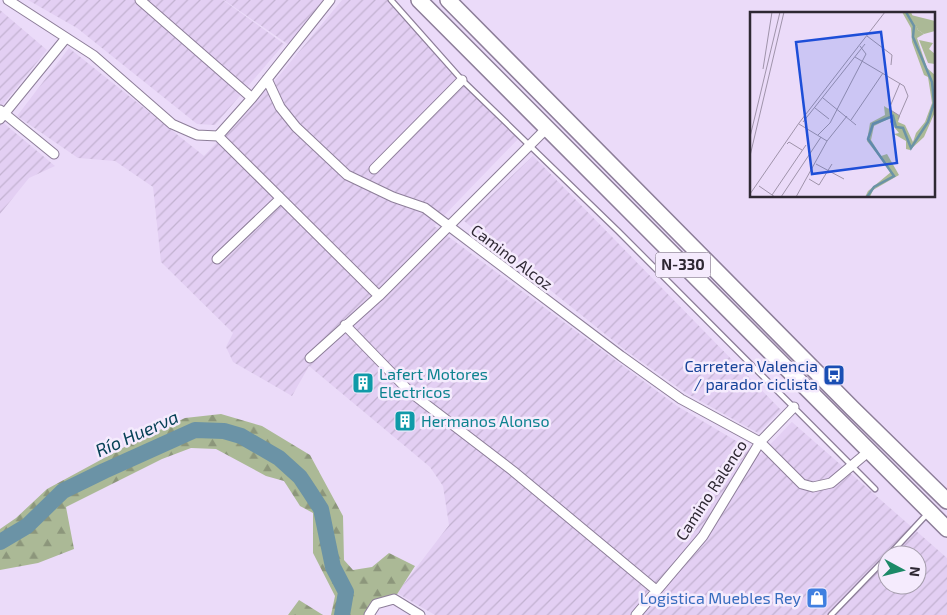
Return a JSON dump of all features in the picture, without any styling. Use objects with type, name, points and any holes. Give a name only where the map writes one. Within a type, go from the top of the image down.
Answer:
[{"type":"highway","name":"N-330","points":[[419,0],[947,530]]},
{"type":"highway","name":"N-330","points":[[448,0],[846,402],[947,501]]},
{"type":"street","points":[[8,0],[93,55],[172,124],[197,135],[218,136],[379,296]]},
{"type":"street","points":[[140,0],[252,98]]},
{"type":"street","points":[[218,136],[252,98],[330,0]]},
{"type":"street","points":[[54,154],[1,114],[66,38]]},
{"type":"street","name":"Camino Alcoz","points":[[267,79],[280,107],[296,127],[347,175],[393,197],[424,208],[447,227],[681,399],[760,442],[802,484],[808,486],[831,483],[868,452]]},
{"type":"street","points":[[374,169],[462,80]]},
{"type":"street","points":[[310,358],[379,296],[546,128]]},
{"type":"street","points":[[217,259],[280,199]]},
{"type":"street","points":[[345,325],[410,392],[513,471],[656,590]]},
{"type":"street","name":"Camino Ralenco","points":[[636,615],[703,536],[760,442],[794,407]]},
{"type":"street","points":[[369,615],[376,604],[394,599],[420,615]]},
{"type":"lane","points":[[391,0],[462,80],[530,145],[875,489]]},
{"type":"lane","points":[[898,545],[929,512]]},
{"type":"lane","points":[[831,615],[877,567]]},
{"type":"shaded area","points":[[28,0],[223,0],[284,44],[215,125],[197,124],[77,28]]},
{"type":"shaded area","points":[[224,0],[323,0],[289,45]]},
{"type":"shaded area","points":[[342,0],[393,0],[519,138],[434,226],[677,406],[760,455],[792,422],[947,558],[947,615],[435,615],[397,593],[449,525],[443,486],[430,467],[309,366],[292,396],[233,362],[226,347],[233,333],[161,262],[153,187],[115,161],[78,158],[17,116],[69,48],[204,156],[278,77]]},
{"type":"shaded area","points":[[0,10],[47,50],[0,108]]},
{"type":"shaded area","points":[[0,120],[55,166],[29,178],[0,214]]},
{"type":"shaded area","points":[[533,156],[781,410],[758,433],[686,393],[625,350],[464,221]]},
{"type":"green space","points":[[221,414],[262,426],[310,455],[343,516],[344,560],[353,570],[372,567],[389,553],[415,566],[394,599],[384,600],[369,615],[331,615],[335,596],[313,553],[313,513],[300,506],[284,481],[266,476],[216,449],[191,448],[162,459],[66,507],[74,549],[38,563],[0,570],[0,529],[16,518],[47,489],[130,444],[185,418]]},
{"type":"green space","points":[[299,600],[323,615],[288,615]]},
{"type":"waterway","name":"Río Huerva","points":[[0,542],[27,526],[63,491],[195,430],[224,431],[241,436],[279,458],[300,477],[321,509],[333,567],[346,592],[342,615]]},
{"type":"place","name":"Carretera Valencia / parador ciclista","points":[[834,375]]},
{"type":"place","name":"Lafert Motores Electricos","points":[[363,383]]},
{"type":"place","name":"Hermanos Alonso","points":[[405,421]]},
{"type":"place","name":"Logistica Muebles Rey","points":[[817,598]]}]
